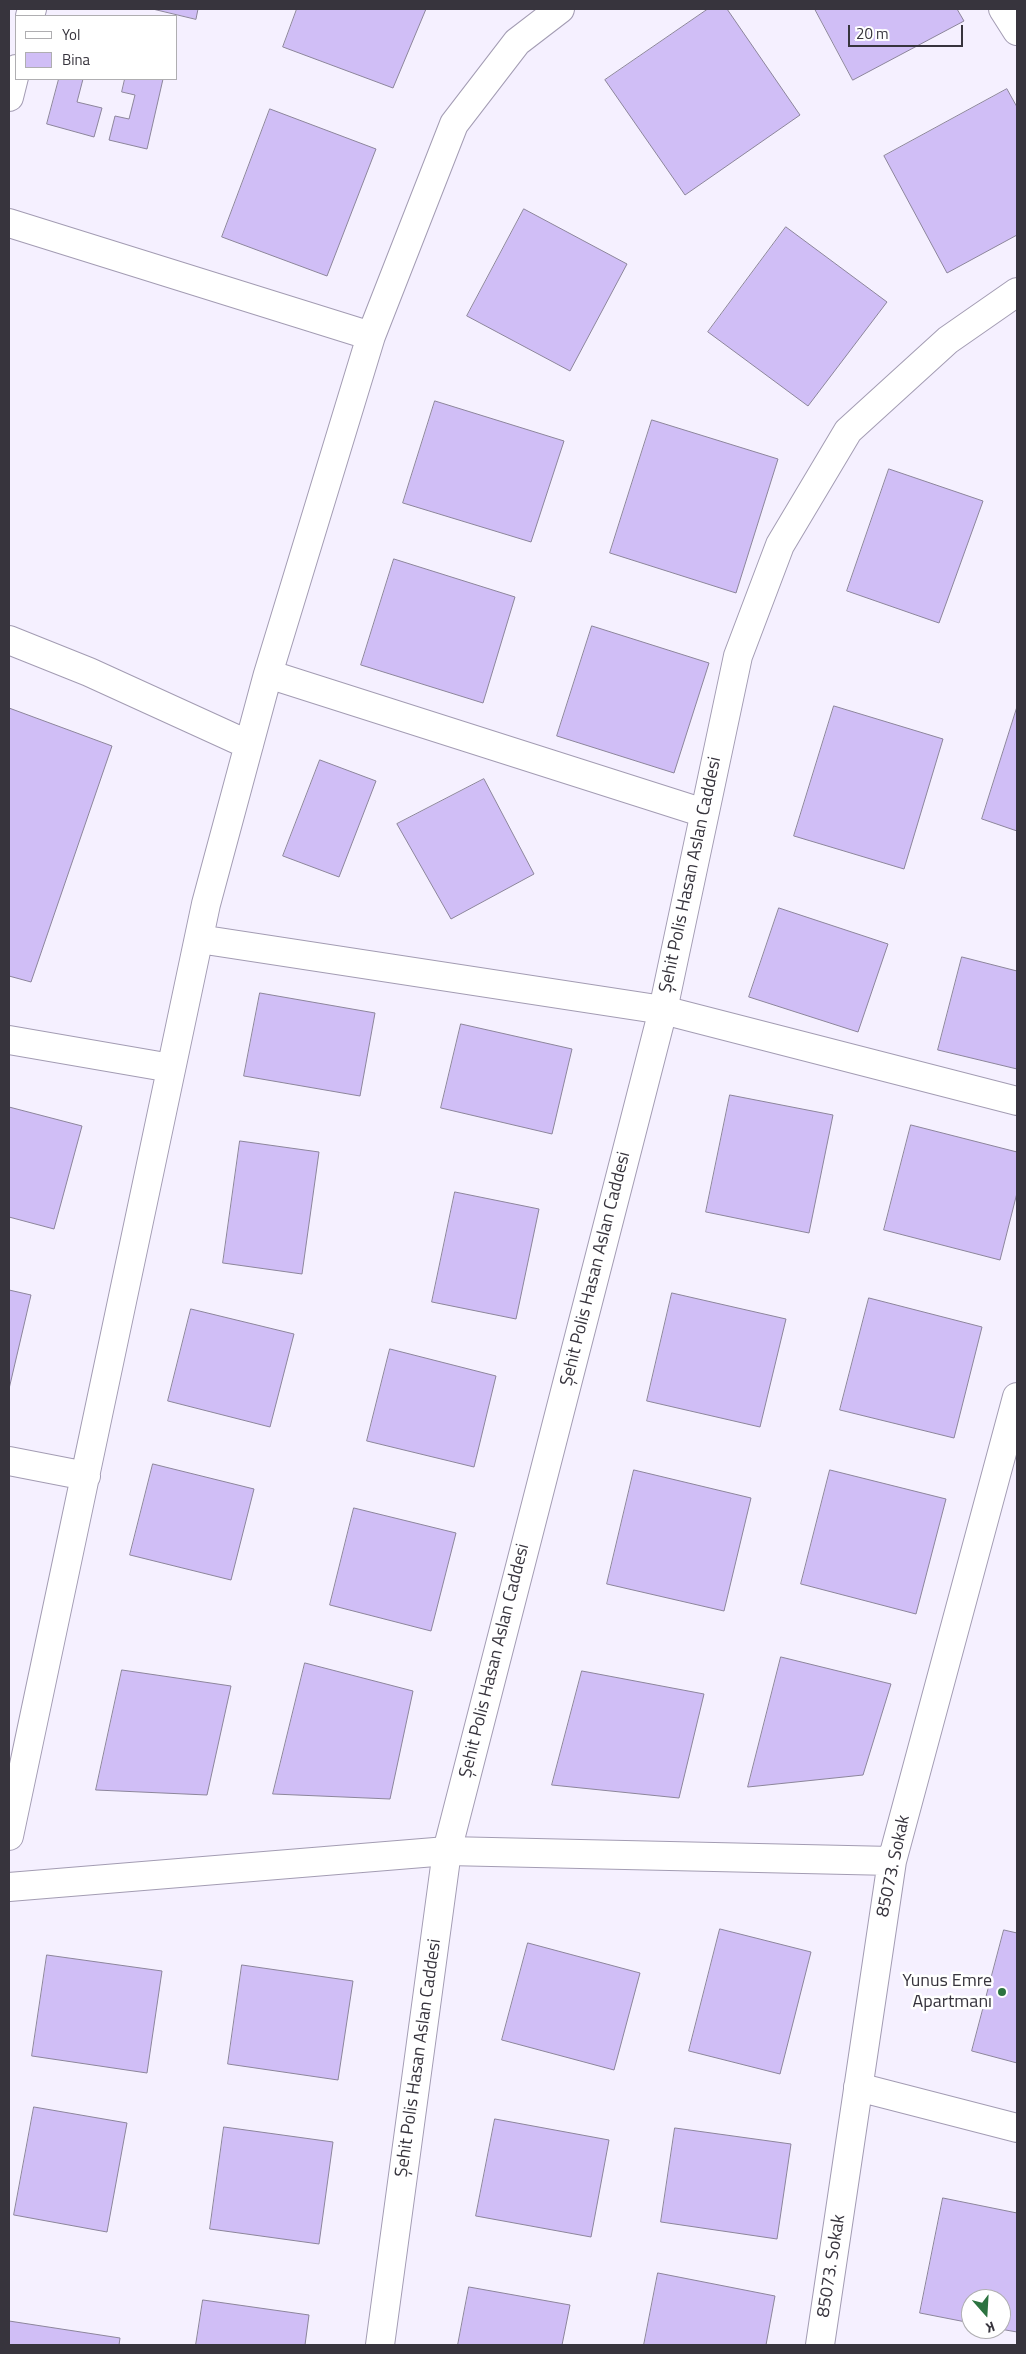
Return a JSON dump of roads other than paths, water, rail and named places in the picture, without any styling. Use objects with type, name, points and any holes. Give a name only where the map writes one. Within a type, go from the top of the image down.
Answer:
[{"type":"street","points":[[9,1836],[198,939],[268,674],[371,336],[454,124],[517,42],[560,9]]},
{"type":"street","points":[[1003,9],[1017,30]]},
{"type":"street","points":[[9,97],[15,73]]},
{"type":"street","points":[[9,223],[371,336]]},
{"type":"street","name":"Şehit Polis Hasan Aslan Caddesi","points":[[380,2345],[447,1851],[662,1010],[738,656],[780,545],[848,431],[948,340],[1017,292]]},
{"type":"street","points":[[9,640],[88,672],[249,745]]},
{"type":"street","points":[[268,674],[704,813]]},
{"type":"street","points":[[198,939],[662,1010],[1017,1101]]},
{"type":"street","points":[[9,1040],[171,1068]]},
{"type":"street","name":"85073. Sokak","points":[[820,2345],[892,1861],[1016,1404]]},
{"type":"street","points":[[9,1461],[86,1476]]},
{"type":"street","points":[[9,1887],[447,1851],[892,1861]]},
{"type":"street","points":[[858,2087],[1017,2128]]},
{"type":"place","name":"Yunus Emre Apartmanı","points":[[1002,1992]]}]
